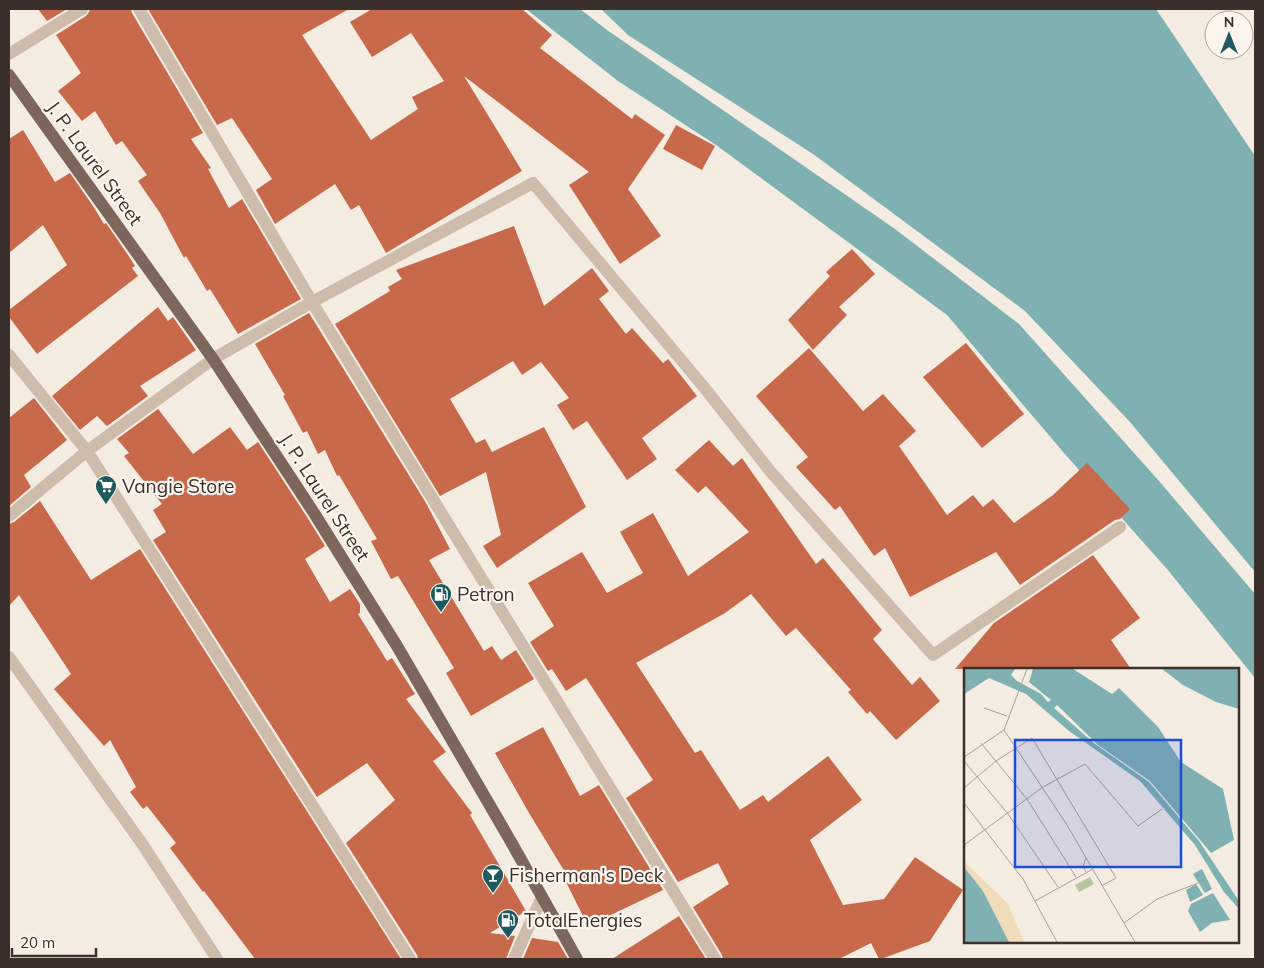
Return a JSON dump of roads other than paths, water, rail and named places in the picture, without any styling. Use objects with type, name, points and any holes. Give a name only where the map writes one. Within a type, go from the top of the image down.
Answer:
[{"type":"main road","name":"J. P. Laurel Street","points":[[9,75],[213,359],[314,513],[397,646],[577,959]]},
{"type":"street","points":[[9,54],[82,9]]},
{"type":"street","points":[[139,9],[312,302],[715,959]]},
{"type":"street","points":[[9,516],[87,451],[213,359],[312,302],[533,183],[703,386],[770,471],[933,655],[1120,527]]},
{"type":"street","points":[[9,356],[87,451],[410,959]]},
{"type":"street","points":[[9,657],[143,845],[217,959]]},
{"type":"street","points":[[514,959],[542,897]]},
{"type":"water","points":[[526,9],[580,9],[607,30],[895,229],[1019,324],[1159,481],[1255,594],[1255,678],[1167,569],[1064,453],[947,315],[716,145],[618,81]]},
{"type":"water","points":[[601,9],[1156,9],[1255,156],[1255,572],[1130,422],[1025,311],[813,154],[628,35]]},
{"type":"place","name":"Vangie Store","points":[[106,505]]},
{"type":"place","name":"Petron","points":[[441,613]]},
{"type":"place","name":"Fisherman's Deck","points":[[493,894]]},
{"type":"place","name":"TotalEnergies","points":[[508,939]]}]
